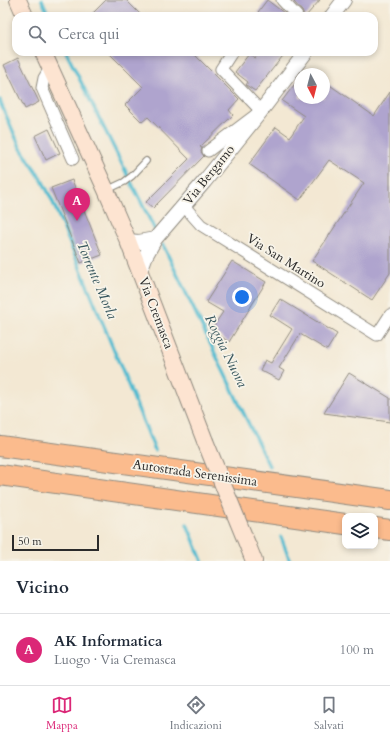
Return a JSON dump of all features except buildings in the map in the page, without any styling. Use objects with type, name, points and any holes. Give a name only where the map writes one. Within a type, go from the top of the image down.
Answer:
[{"type":"highway","name":"Autostrada Serenissima","points":[[0,446],[390,500]]},
{"type":"highway","points":[[0,475],[342,524]]},
{"type":"highway","points":[[378,528],[390,530]]},
{"type":"main road","points":[[18,0],[23,12]]},
{"type":"main road","name":"Via Cremasca","points":[[45,56],[128,241],[205,441],[254,561]]},
{"type":"street","points":[[282,0],[293,12]]},
{"type":"street","points":[[335,12],[344,0]]},
{"type":"street","points":[[229,56],[221,69],[261,111]]},
{"type":"street","name":"Via Bergamo","points":[[140,271],[146,255],[155,239],[184,206],[261,111],[303,56]]},
{"type":"street","points":[[50,68],[44,78],[42,88],[73,159]]},
{"type":"street","name":"Via Bergamo","points":[[208,151],[261,111]]},
{"type":"street","name":"Via San Martino","points":[[184,206],[201,225],[377,335],[390,315]]},
{"type":"street","points":[[128,241],[139,242],[155,239]]},
{"type":"lane","points":[[106,190],[124,182],[146,161]]},
{"type":"waterway","name":"Roggia Nuova","points":[[42,0],[47,12]]},
{"type":"waterway","name":"Roggia Nuova","points":[[68,56],[155,230]]},
{"type":"waterway","name":"Torrente Morla","points":[[0,100],[20,147],[42,180],[52,200],[155,450]]},
{"type":"waterway","name":"Roggia Nuova","points":[[163,245],[269,466]]},
{"type":"waterway","name":"Torrente Morla","points":[[187,524],[202,561]]},
{"type":"waterway","name":"Roggia Nuova","points":[[281,537],[290,561]]},
{"type":"place","name":"AK Informatica","points":[[77,221]]}]
